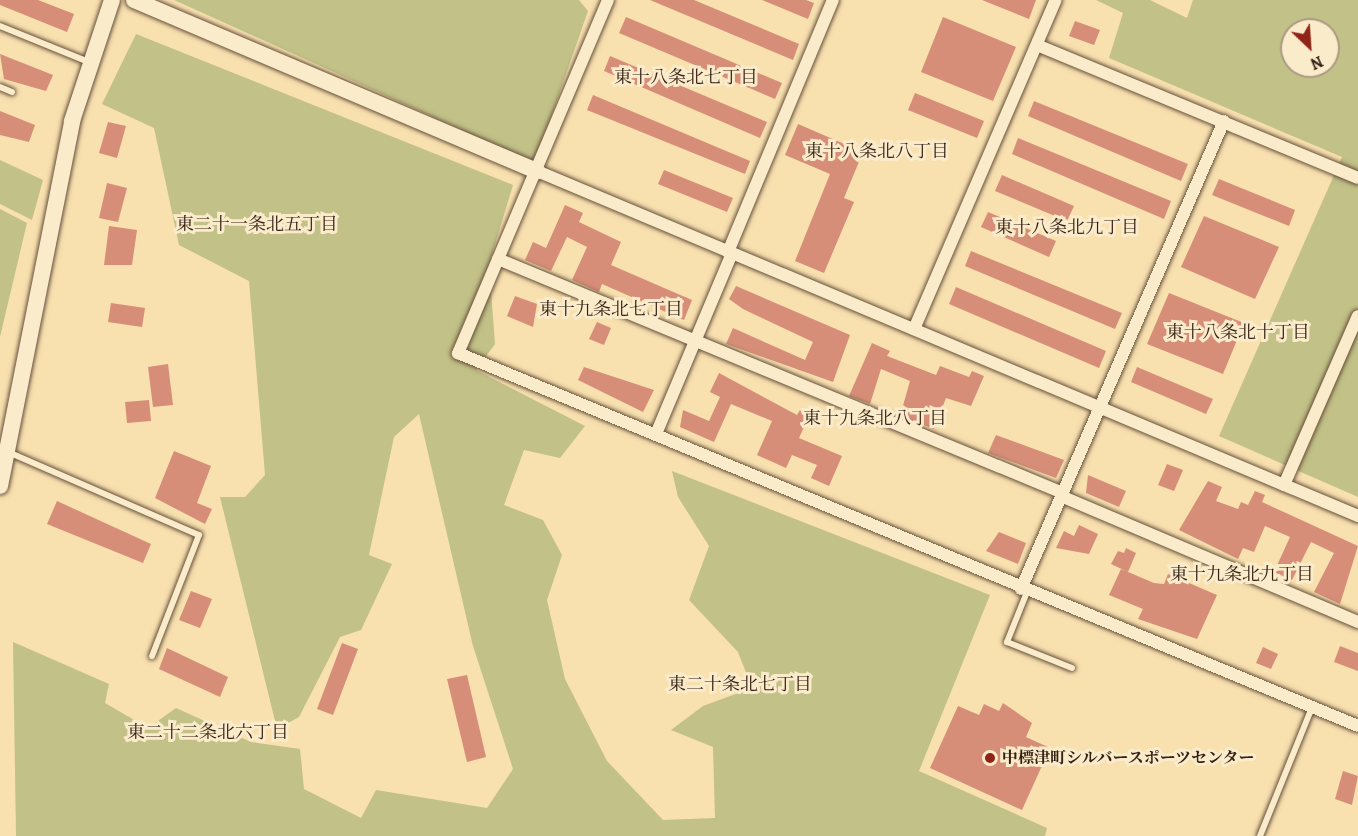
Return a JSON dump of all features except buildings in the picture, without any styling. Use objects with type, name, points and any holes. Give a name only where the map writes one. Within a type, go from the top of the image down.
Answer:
[{"type":"street","points":[[0,486],[72,121],[112,0]]},
{"type":"street","points":[[134,0],[1358,516]]},
{"type":"street","points":[[608,0],[458,353],[1024,590],[1358,726]]},
{"type":"street","points":[[656,434],[833,0]]},
{"type":"street","points":[[914,329],[1056,0]]},
{"type":"street","points":[[1037,45],[1358,178]]},
{"type":"street","points":[[1024,590],[1062,495],[1224,121]]},
{"type":"street","points":[[498,260],[1062,495],[1358,622]]},
{"type":"street","points":[[1284,485],[1358,316]]},
{"type":"lane","points":[[0,26],[91,63]]},
{"type":"lane","points":[[0,87],[12,92]]},
{"type":"lane","points":[[6,451],[199,535],[152,656]]},
{"type":"lane","points":[[1024,590],[1007,642],[1071,668]]},
{"type":"lane","points":[[1260,836],[1312,707]]},
{"type":"shaded area","points":[[174,0],[579,0],[588,11],[535,163]]},
{"type":"shaded area","points":[[1096,0],[1150,0],[1187,18],[1193,0],[1358,0],[1358,497],[1219,436],[1342,157],[1109,58],[1123,13]]},
{"type":"shaded area","points":[[136,34],[513,185],[489,264],[495,344],[476,370],[585,426],[560,458],[524,450],[504,505],[543,520],[562,555],[547,600],[565,679],[607,761],[663,820],[715,818],[713,747],[671,730],[703,706],[752,688],[738,652],[689,600],[709,546],[678,497],[672,471],[990,595],[919,771],[1047,828],[1045,836],[16,836],[13,642],[109,684],[105,703],[148,728],[176,708],[251,742],[300,749],[304,789],[361,818],[376,790],[487,808],[513,769],[473,646],[419,414],[394,437],[369,555],[392,564],[361,630],[340,637],[299,717],[277,729],[220,497],[245,497],[265,475],[249,281],[179,245],[154,128],[102,104]]},
{"type":"shaded area","points":[[0,160],[43,180],[32,220],[0,204]]},
{"type":"shaded area","points":[[0,209],[27,223],[0,337]]},
{"type":"place","name":"中標津町シルバースポーツセンター","points":[[990,758]]},
{"type":"district","name":"東十八条北七丁目","points":[[686,77]]},
{"type":"district","name":"東十八条北八丁目","points":[[877,151]]},
{"type":"district","name":"東二十一条北五丁目","points":[[257,224]]},
{"type":"district","name":"東十八条北九丁目","points":[[1067,227]]},
{"type":"district","name":"東十九条北七丁目","points":[[611,309]]},
{"type":"district","name":"東十八条北十丁目","points":[[1238,332]]},
{"type":"district","name":"東十九条北八丁目","points":[[875,418]]},
{"type":"district","name":"東十九条北九丁目","points":[[1242,574]]},
{"type":"district","name":"東二十条北七丁目","points":[[740,684]]},
{"type":"district","name":"東二十二条北六丁目","points":[[208,732]]}]
